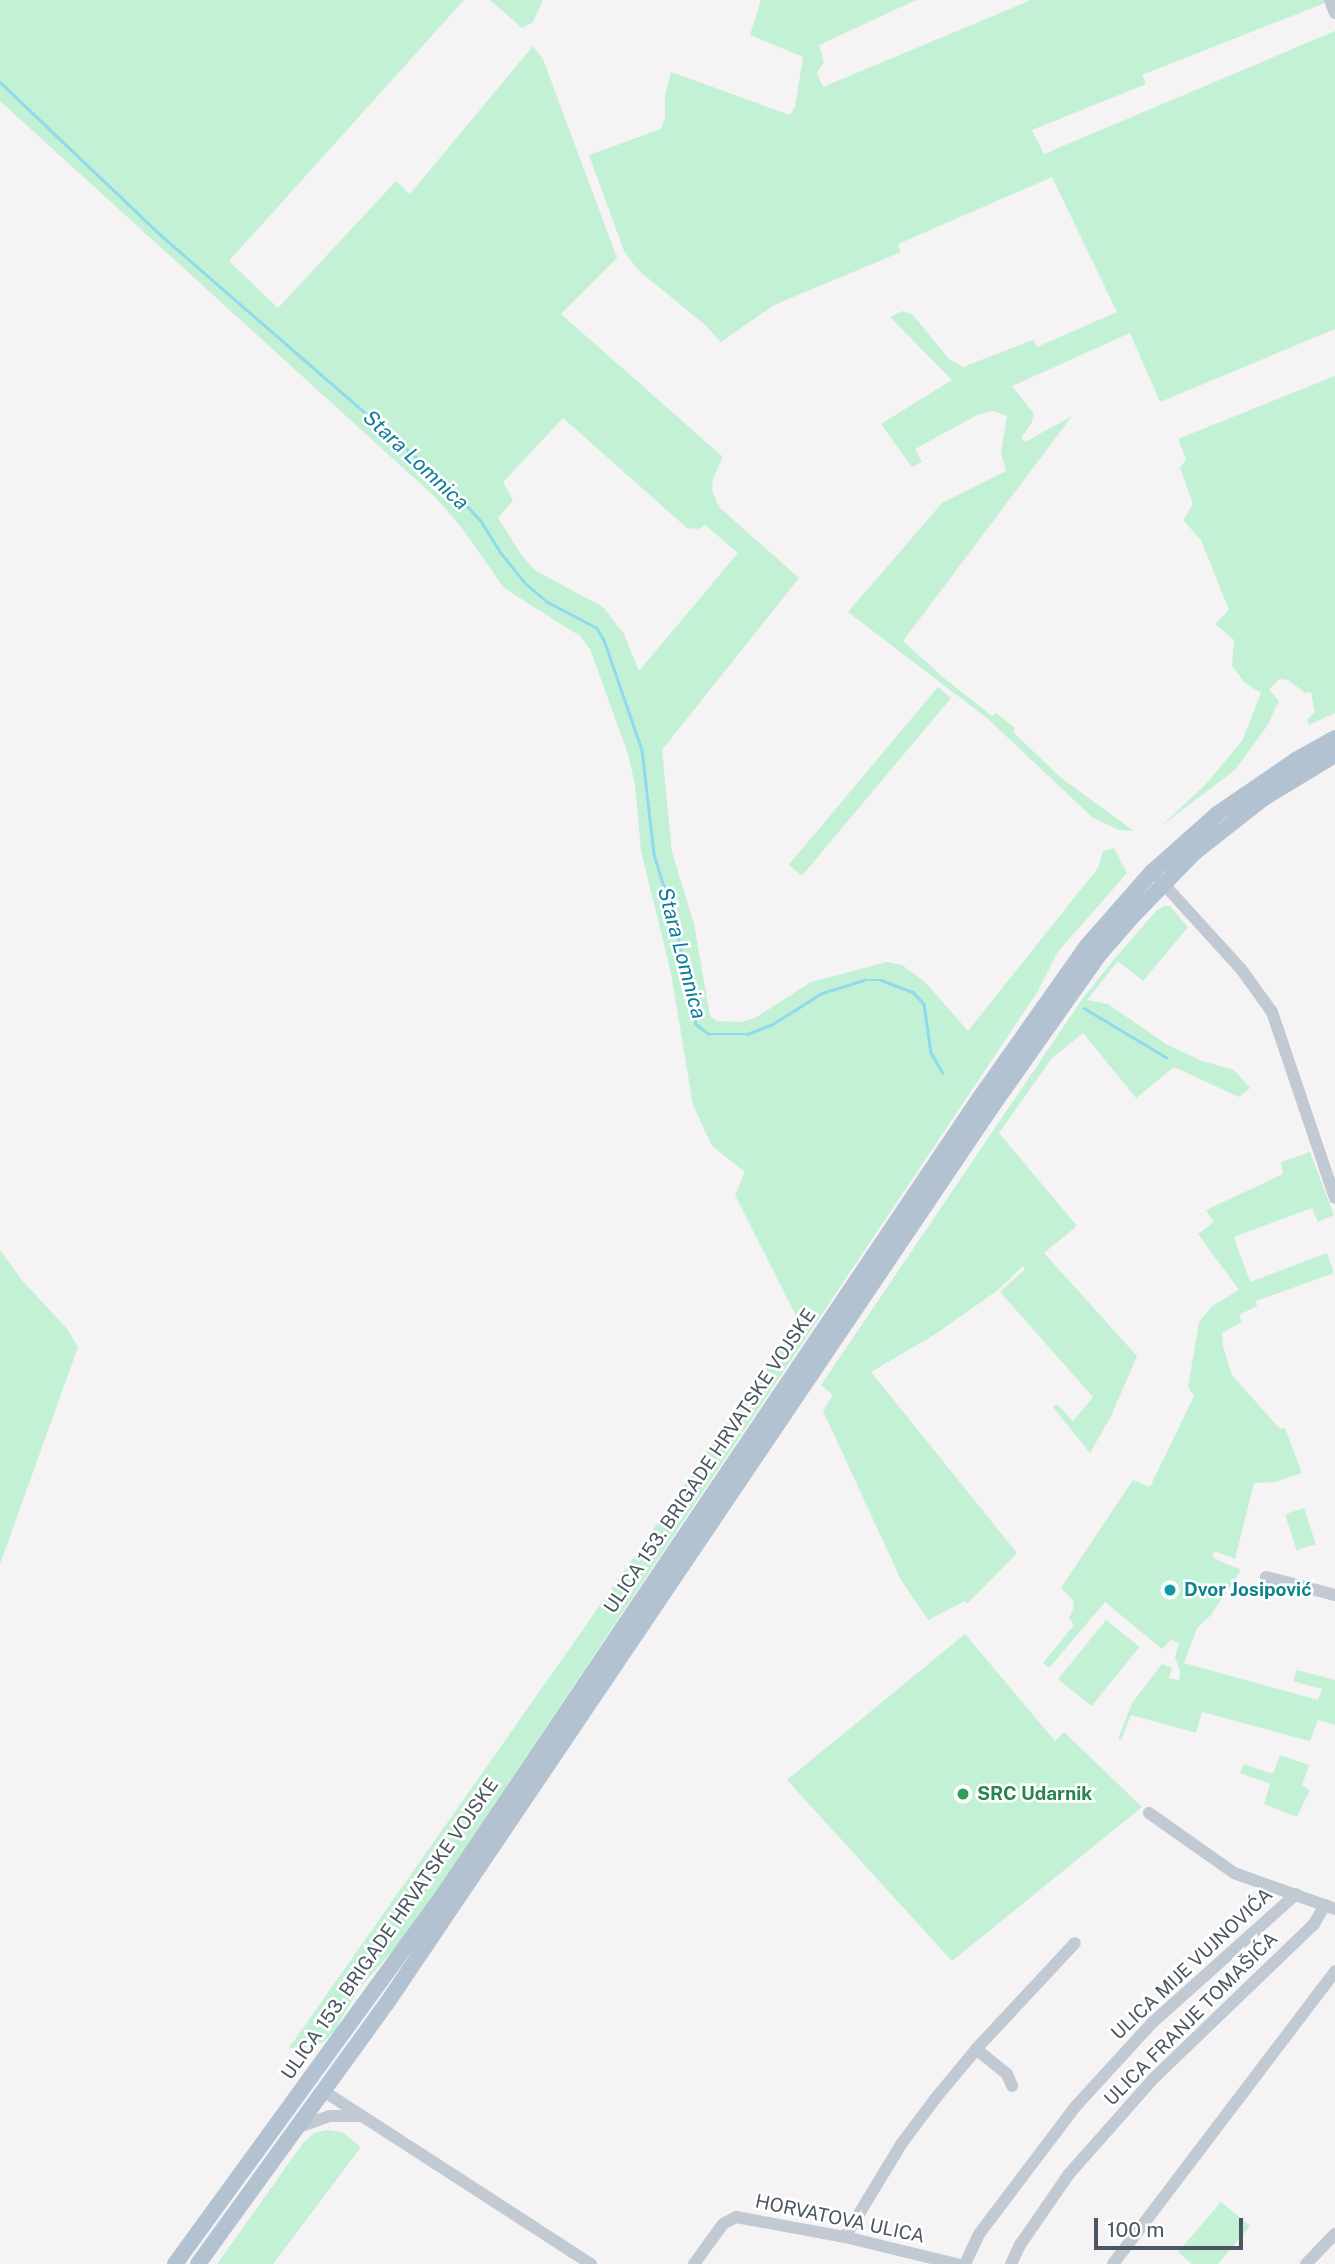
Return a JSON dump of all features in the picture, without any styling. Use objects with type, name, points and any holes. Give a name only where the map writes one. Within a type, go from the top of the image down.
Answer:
[{"type":"main road","name":"ULICA 153. BRIGADE HRVATSKE VOJSKE","points":[[175,2264],[437,1904],[1048,999],[1094,938],[1226,807],[1296,760],[1335,738]]},
{"type":"main road","name":"ULICA 153. BRIGADE HRVATSKE VOJSKE","points":[[198,2264],[325,2092],[1052,1018],[1098,956],[1157,878],[1264,798],[1335,755]]},
{"type":"street","points":[[1330,0],[1335,13]]},
{"type":"street","points":[[1157,878],[1241,969],[1272,1012],[1335,1198]]},
{"type":"street","points":[[1266,1577],[1335,1595]]},
{"type":"street","points":[[1149,1813],[1234,1873],[1330,1907]]},
{"type":"street","name":"ULICA MIJE VUJNOVIĆA","points":[[965,2264],[979,2234],[1075,2107],[1153,2022],[1296,1894]]},
{"type":"street","name":"ULICA FRANJE TOMAŠIĆA","points":[[1011,2264],[1020,2245],[1069,2174],[1154,2078],[1330,1907]]},
{"type":"street","points":[[845,2237],[902,2143],[976,2049],[1075,1943]]},
{"type":"street","points":[[1113,2264],[1335,1971]]},
{"type":"street","points":[[976,2049],[1007,2074],[1012,2086]]},
{"type":"street","points":[[325,2092],[592,2264]]},
{"type":"street","points":[[299,2127],[329,2116],[363,2116]]},
{"type":"street","name":"HORVATOVA ULICA","points":[[694,2264],[723,2224],[736,2217],[845,2237],[957,2264]]},
{"type":"street","points":[[1306,2264],[1335,2234]]},
{"type":"street","points":[[903,2264],[911,2252]]},
{"type":"green space","points":[[0,0],[464,0],[229,261],[278,308],[396,181],[410,194],[533,46],[543,59],[617,258],[561,314],[723,457],[713,479],[712,490],[719,507],[799,578],[662,750],[672,852],[694,924],[710,1016],[717,1021],[742,1022],[755,1018],[811,982],[887,962],[902,965],[925,982],[968,1031],[1098,868],[1103,851],[1114,848],[1127,873],[1057,953],[1038,991],[408,1933],[358,1990],[335,2030],[324,2042],[310,2047],[289,2048],[799,1322],[735,1195],[745,1172],[712,1146],[693,1105],[671,973],[641,851],[635,785],[628,754],[590,649],[580,636],[504,588],[461,527],[436,498],[0,101]],"holes":[[[563,418],[687,528],[698,529],[705,525],[738,553],[639,671],[624,634],[603,607],[536,571],[522,556],[498,518],[513,500],[503,482]]]},
{"type":"green space","points":[[490,0],[543,0],[533,22],[522,28]]},
{"type":"green space","points":[[761,0],[916,0],[819,45],[824,62],[817,73],[823,87],[1031,0],[1323,0],[1325,3],[1142,75],[1146,84],[1032,130],[1044,154],[1335,31],[1335,329],[1160,402],[1130,333],[1012,386],[1034,414],[1031,424],[1021,438],[1025,442],[1072,416],[903,641],[992,716],[996,713],[1015,728],[1013,732],[1060,777],[1134,831],[1119,830],[1092,817],[988,719],[848,612],[942,503],[1006,471],[1001,452],[1007,416],[994,411],[979,414],[915,449],[922,462],[912,467],[881,424],[952,380],[890,317],[903,311],[913,315],[949,359],[963,367],[1033,340],[1037,347],[1117,312],[1052,177],[898,244],[901,252],[774,305],[721,342],[704,324],[638,270],[624,251],[589,155],[661,129],[671,72],[790,115],[795,107],[803,57],[750,35]]},
{"type":"green space","points":[[1335,376],[1335,713],[1309,725],[1307,720],[1315,712],[1311,692],[1305,693],[1288,680],[1279,679],[1269,690],[1279,701],[1267,726],[1235,770],[1161,826],[1206,784],[1242,741],[1261,693],[1245,683],[1232,666],[1234,640],[1215,624],[1229,610],[1201,540],[1183,520],[1193,504],[1180,468],[1186,459],[1178,439]]},
{"type":"green space","points":[[938,687],[951,698],[802,876],[789,865]]},
{"type":"green space","points":[[1170,906],[1188,927],[1143,981],[1118,961],[1087,1000],[1108,1004],[1166,1044],[1202,1061],[1234,1070],[1250,1088],[1239,1097],[1174,1067],[1136,1098],[1083,1033],[1051,1059],[999,1133],[1077,1226],[1044,1253],[1137,1356],[1111,1416],[1090,1453],[1053,1407],[1057,1404],[1073,1421],[1093,1397],[1000,1292],[1025,1269],[1023,1266],[998,1290],[937,1333],[871,1372],[1017,1553],[967,1604],[965,1601],[928,1620],[901,1580],[823,1411],[833,1395],[821,1385],[1083,998],[1157,910]]},
{"type":"green space","points":[[1310,1152],[1334,1215],[1318,1222],[1312,1208],[1234,1237],[1250,1282],[1327,1253],[1334,1273],[1256,1301],[1257,1306],[1239,1315],[1242,1322],[1222,1333],[1232,1375],[1280,1429],[1285,1428],[1302,1473],[1275,1482],[1254,1483],[1235,1559],[1214,1551],[1213,1558],[1241,1570],[1210,1616],[1197,1628],[1184,1663],[1318,1700],[1322,1689],[1293,1681],[1297,1670],[1335,1680],[1335,1725],[1318,1720],[1310,1741],[1202,1712],[1196,1733],[1131,1715],[1121,1740],[1118,1739],[1132,1703],[1162,1664],[1172,1668],[1169,1678],[1179,1680],[1180,1672],[1175,1657],[1179,1643],[1171,1640],[1162,1649],[1105,1602],[1049,1668],[1043,1663],[1074,1625],[1069,1618],[1074,1607],[1073,1600],[1061,1588],[1133,1480],[1150,1487],[1194,1396],[1188,1387],[1199,1322],[1212,1306],[1239,1290],[1198,1234],[1214,1222],[1206,1210],[1283,1174],[1281,1162]]},
{"type":"green space","points":[[0,1250],[21,1279],[67,1329],[78,1347],[0,1564]]},
{"type":"green space","points":[[1304,1508],[1316,1544],[1297,1550],[1285,1514]]},
{"type":"green space","points":[[1106,1620],[1139,1647],[1092,1706],[1058,1679]]},
{"type":"green space","name":"SRC Udarnik","points":[[965,1634],[1055,1741],[1064,1732],[1142,1807],[952,1961],[787,1780]]},
{"type":"green space","points":[[1280,1755],[1309,1765],[1302,1785],[1310,1790],[1297,1817],[1264,1804],[1270,1784],[1240,1773],[1244,1764],[1273,1774]]},
{"type":"green space","points":[[327,2130],[342,2132],[361,2147],[273,2264],[217,2264],[303,2143],[314,2133]]},
{"type":"green space","points":[[1221,2202],[1250,2226],[1218,2264],[1192,2264],[1178,2252]]},
{"type":"waterway","name":"Stara Lomnica","points":[[0,82],[163,237],[446,483],[481,521],[501,553],[525,583],[548,602],[597,628],[604,640],[642,750],[654,854],[676,926],[696,1024],[709,1034],[747,1034],[771,1025],[822,993],[864,980],[881,980],[913,992],[924,1004],[931,1053],[943,1073]]},
{"type":"waterway","points":[[1084,1008],[1166,1057]]},
{"type":"place","name":"Dvor Josipović","points":[[1170,1590]]},
{"type":"place","name":"SRC Udarnik","points":[[963,1794]]}]
